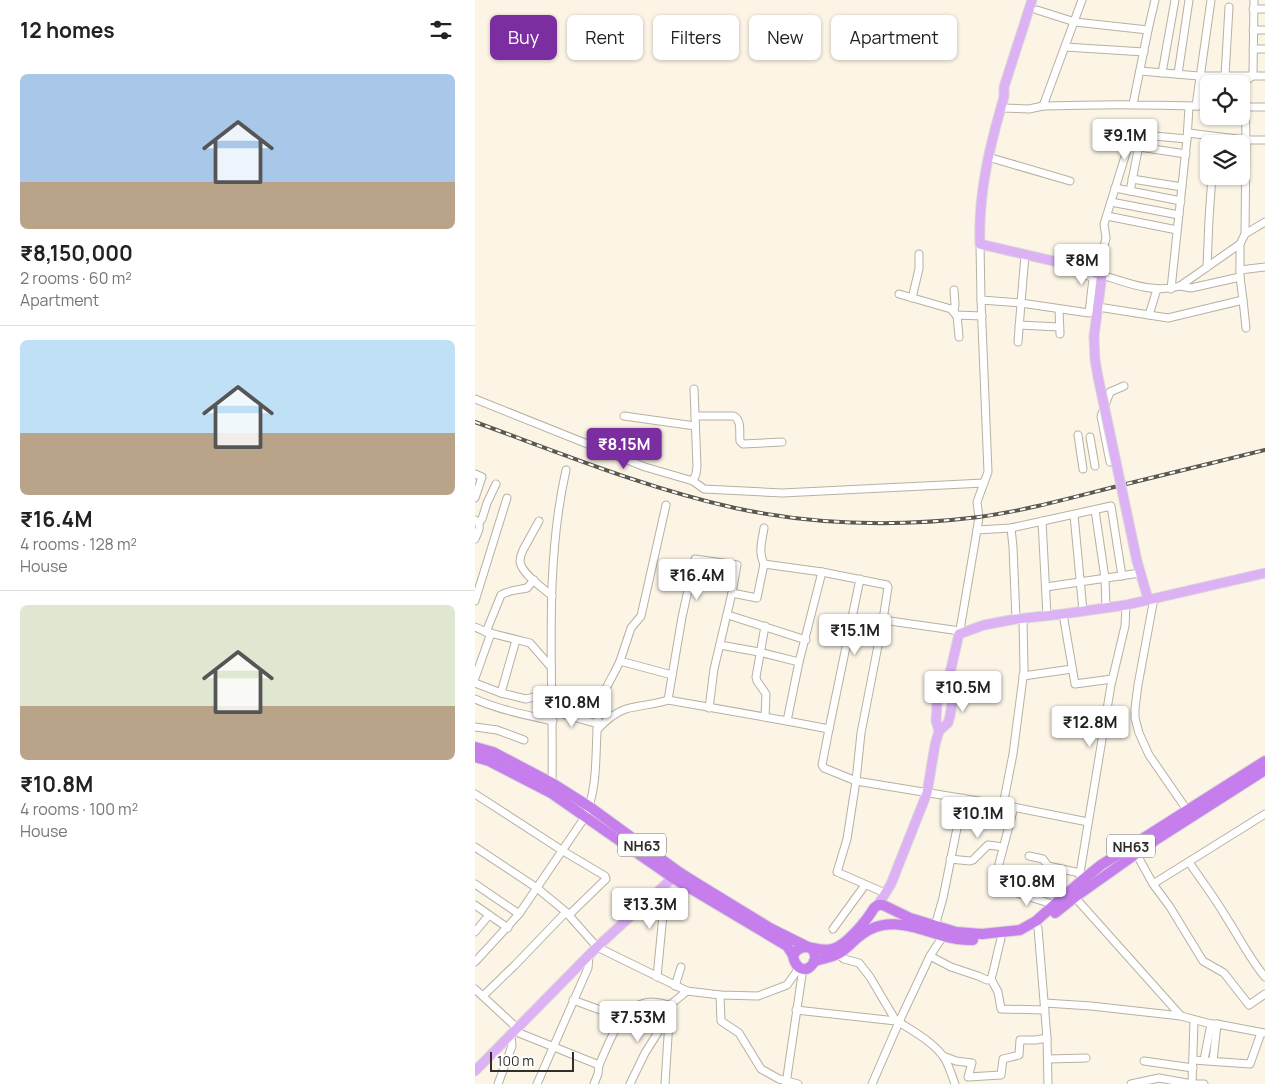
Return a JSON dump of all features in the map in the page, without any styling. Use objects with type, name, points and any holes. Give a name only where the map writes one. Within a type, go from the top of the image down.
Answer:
[{"type":"highway","name":"NH63","points":[[475,747],[493,752],[552,783],[590,806],[673,878],[810,947],[836,951]]},
{"type":"highway","name":"NH63","points":[[475,757],[489,761],[551,793],[673,878],[787,946],[793,955],[793,961],[801,968],[807,969],[815,961],[836,951],[871,929],[882,925],[909,925],[943,936],[960,939],[1001,939],[1024,935],[1038,928],[1077,887],[1264,774]]},
{"type":"highway","name":"NH63","points":[[836,951],[875,909],[883,905],[910,918],[956,932],[982,934],[1020,930],[1037,921],[1101,866],[1265,760]]},
{"type":"highway","points":[[875,909],[872,917],[874,921],[882,925],[887,924],[892,916],[889,908]]},
{"type":"highway","points":[[793,955],[803,946],[810,947],[814,952],[815,961]]},
{"type":"main road","points":[[1032,0],[1004,88],[1004,97],[988,157],[981,202],[980,244],[1079,267],[1100,274],[1094,336],[1095,360],[1137,561],[1151,599]]},
{"type":"main road","points":[[875,909],[891,884],[927,793],[939,731],[936,721],[937,704],[940,695],[947,686],[959,632],[984,625],[1019,619],[1126,605],[1265,573]]},
{"type":"main road","points":[[939,731],[948,723],[951,710],[953,698],[947,686]]},
{"type":"main road","points":[[475,1071],[597,947],[673,878]]},
{"type":"street","points":[[1043,106],[1082,0]]},
{"type":"street","points":[[1133,104],[1155,0]]},
{"type":"street","points":[[1162,73],[1175,0]]},
{"type":"street","points":[[1178,74],[1189,0]]},
{"type":"street","points":[[1171,289],[1185,154],[1211,0]]},
{"type":"street","points":[[1250,78],[1253,75],[1253,0]]},
{"type":"street","points":[[1225,75],[1229,7]]},
{"type":"street","points":[[1253,9],[1265,8]]},
{"type":"street","points":[[1037,10],[1075,22],[1149,30]]},
{"type":"street","points":[[1253,30],[1265,30]]},
{"type":"street","points":[[1065,47],[1144,52]]},
{"type":"street","points":[[1253,48],[1265,49]]},
{"type":"street","points":[[1140,72],[1199,76]]},
{"type":"street","points":[[1250,75],[1265,76]]},
{"type":"street","points":[[1001,108],[1029,109],[1043,106],[1133,104],[1200,107]]},
{"type":"street","points":[[1250,107],[1265,107]]},
{"type":"street","points":[[1200,138],[1132,134],[1104,226],[1106,238],[1100,274],[1148,289],[1171,289],[1180,286],[1240,244]]},
{"type":"street","points":[[1130,191],[1141,135]]},
{"type":"street","points":[[1250,140],[1265,140]]},
{"type":"street","points":[[1139,147],[1185,154]]},
{"type":"street","points":[[988,157],[1070,181]]},
{"type":"street","points":[[1132,179],[1182,187]]},
{"type":"street","points":[[1207,267],[1211,185]]},
{"type":"street","points":[[1246,185],[1245,234],[1240,244],[1240,273],[1246,328]]},
{"type":"street","points":[[1115,188],[1181,201]]},
{"type":"street","points":[[1111,202],[1179,215]]},
{"type":"street","points":[[1107,216],[1177,230]]},
{"type":"street","points":[[1245,234],[1265,222]]},
{"type":"street","points":[[883,620],[959,632],[979,516],[977,502],[988,472],[980,244]]},
{"type":"street","points":[[912,298],[919,268],[919,254]]},
{"type":"street","points":[[1018,342],[1025,255]]},
{"type":"street","points":[[981,300],[1088,314],[1093,278],[1081,274],[1079,267]]},
{"type":"street","points":[[1180,286],[1191,288],[1265,267]]},
{"type":"street","points":[[1149,315],[1157,289]]},
{"type":"street","points":[[954,290],[955,314],[959,337]]},
{"type":"street","points":[[899,294],[951,309],[955,314],[982,316]]},
{"type":"street","points":[[1098,307],[1168,318],[1243,300]]},
{"type":"street","points":[[1019,325],[1060,331],[1059,309]]},
{"type":"street","points":[[1110,462],[1101,416],[1110,392],[1124,386]]},
{"type":"street","points":[[693,481],[697,466],[694,389]]},
{"type":"street","points":[[475,399],[645,466],[693,481],[701,488],[708,490],[782,493],[984,483]]},
{"type":"street","points":[[624,416],[695,426]]},
{"type":"street","points":[[695,416],[736,417],[739,422],[740,441],[743,444],[782,442]]},
{"type":"street","points":[[1079,435],[1083,469]]},
{"type":"street","points":[[1090,437],[1095,466]]},
{"type":"street","points":[[552,783],[551,618],[557,523],[560,494],[566,470]]},
{"type":"street","points":[[475,474],[482,477],[475,498]]},
{"type":"street","points":[[475,539],[479,528],[477,521],[482,520],[487,503],[496,484]]},
{"type":"street","points":[[475,601],[507,498]]},
{"type":"street","points":[[475,962],[519,914],[563,851],[590,806],[596,778],[597,727],[601,701],[620,661],[631,628],[641,616],[667,505]]},
{"type":"street","points":[[977,530],[1011,528],[1111,506],[1122,576]]},
{"type":"street","points":[[1095,510],[1105,578],[1106,608]]},
{"type":"street","points":[[1074,515],[1083,611]]},
{"type":"street","points":[[539,521],[523,550],[520,560],[523,569],[552,596]]},
{"type":"street","points":[[1042,521],[1047,616]]},
{"type":"street","points":[[732,594],[757,598],[763,564],[761,550],[764,528]]},
{"type":"street","points":[[1003,805],[1013,754],[1023,676],[1011,528]]},
{"type":"street","points":[[668,700],[682,617],[695,559],[737,565],[728,615],[714,669],[709,708]]},
{"type":"street","points":[[763,564],[861,579],[886,584],[888,587],[861,733],[847,839],[837,871],[885,893]]},
{"type":"street","points":[[787,721],[821,572]]},
{"type":"street","points":[[1046,587],[1140,573]]},
{"type":"street","points":[[861,579],[829,729],[822,765],[824,768],[856,780],[1003,805],[1088,822]]},
{"type":"street","points":[[475,678],[501,595],[527,588],[534,580]]},
{"type":"street","points":[[1151,599],[1135,718],[1139,733],[1149,755],[1187,810]]},
{"type":"street","points":[[1077,887],[1112,679],[1125,626],[1126,605]]},
{"type":"street","points":[[1063,614],[1075,684],[1112,679]]},
{"type":"street","points":[[728,615],[806,640]]},
{"type":"street","points":[[765,626],[756,677],[766,694],[765,718]]},
{"type":"street","points":[[475,627],[488,633],[530,644],[551,667]]},
{"type":"street","points":[[501,693],[516,640]]},
{"type":"street","points":[[720,645],[799,662]]},
{"type":"street","points":[[620,661],[672,675]]},
{"type":"street","points":[[1023,676],[1072,668]]},
{"type":"street","points":[[475,683],[501,693],[525,699],[552,695]]},
{"type":"street","points":[[475,699],[521,714],[553,721]]},
{"type":"street","points":[[597,727],[616,713],[626,709],[668,700],[829,729]]},
{"type":"street","points":[[553,711],[597,727]]},
{"type":"street","points":[[475,727],[497,730],[524,740]]},
{"type":"street","points":[[475,794],[606,877],[483,996]]},
{"type":"street","points":[[935,926],[943,898],[963,798]]},
{"type":"street","points":[[995,879],[1014,807]]},
{"type":"street","points":[[1153,884],[1265,814]]},
{"type":"street","points":[[950,859],[971,861],[988,845],[992,844],[1003,848]]},
{"type":"street","points":[[475,847],[537,888],[568,914],[597,947],[687,991],[720,995],[758,996],[787,985],[801,968]]},
{"type":"street","points":[[1136,853],[1153,884],[1170,907],[1203,961],[1225,973],[1249,1005],[1265,994]]},
{"type":"street","points":[[1029,856],[1043,860],[1048,866],[1077,887],[1181,1016]]},
{"type":"street","points":[[1189,862],[1226,917],[1236,936],[1265,977]]},
{"type":"street","points":[[657,977],[673,878]]},
{"type":"street","points":[[475,884],[519,914]]},
{"type":"street","points":[[833,929],[865,885]]},
{"type":"street","points":[[1005,889],[1055,905]]},
{"type":"street","points":[[475,905],[508,928]]},
{"type":"street","points":[[476,928],[489,915]]},
{"type":"street","points":[[1038,928],[1045,1006],[1048,1084]]},
{"type":"street","points":[[872,1084],[897,1021],[930,956],[943,936]]},
{"type":"street","points":[[1001,939],[991,979],[998,992],[1001,1009],[1045,1006],[1091,1006],[1181,1016],[1263,1033],[1250,1064],[1204,1060],[1193,1064],[1143,1061]]},
{"type":"street","points":[[836,951],[844,959],[859,963],[870,977],[897,1021],[933,1045],[943,1056],[955,1084]]},
{"type":"street","points":[[537,1084],[588,968],[589,956]]},
{"type":"street","points":[[930,956],[951,967],[987,980],[991,979]]},
{"type":"street","points":[[675,986],[681,967]]},
{"type":"street","points":[[786,1082],[801,968]]},
{"type":"street","points":[[475,989],[514,1031],[599,1065]]},
{"type":"street","points":[[665,1084],[670,1005],[687,991]]},
{"type":"street","points":[[720,995],[721,1022],[739,1032],[761,1069],[786,1082],[798,1084]]},
{"type":"street","points":[[573,1000],[622,1018]]},
{"type":"street","points":[[594,1084],[599,1065],[622,1018],[632,1008],[641,1004],[657,1002],[670,1005]]},
{"type":"street","points":[[796,1010],[897,1021]]},
{"type":"street","points":[[630,1084],[645,1053],[669,1015]]},
{"type":"street","points":[[1192,1084],[1194,1020]]},
{"type":"street","points":[[1204,1060],[1214,1024]]},
{"type":"street","points":[[1213,1061],[1214,1024]]},
{"type":"street","points":[[498,1084],[514,1031]]},
{"type":"street","points":[[943,1056],[956,1061],[972,1063],[968,1077],[1001,1075],[1003,1059],[1019,1055],[1020,1040],[1047,1038]]},
{"type":"street","points":[[1048,1059],[1087,1058]]},
{"type":"street","points":[[1131,1084],[1159,1078],[1192,1084],[1204,1084]]},
{"type":"railway","points":[[475,422],[603,469],[701,500],[765,514],[856,523],[918,522],[979,517],[1045,504],[1265,450]]}]
